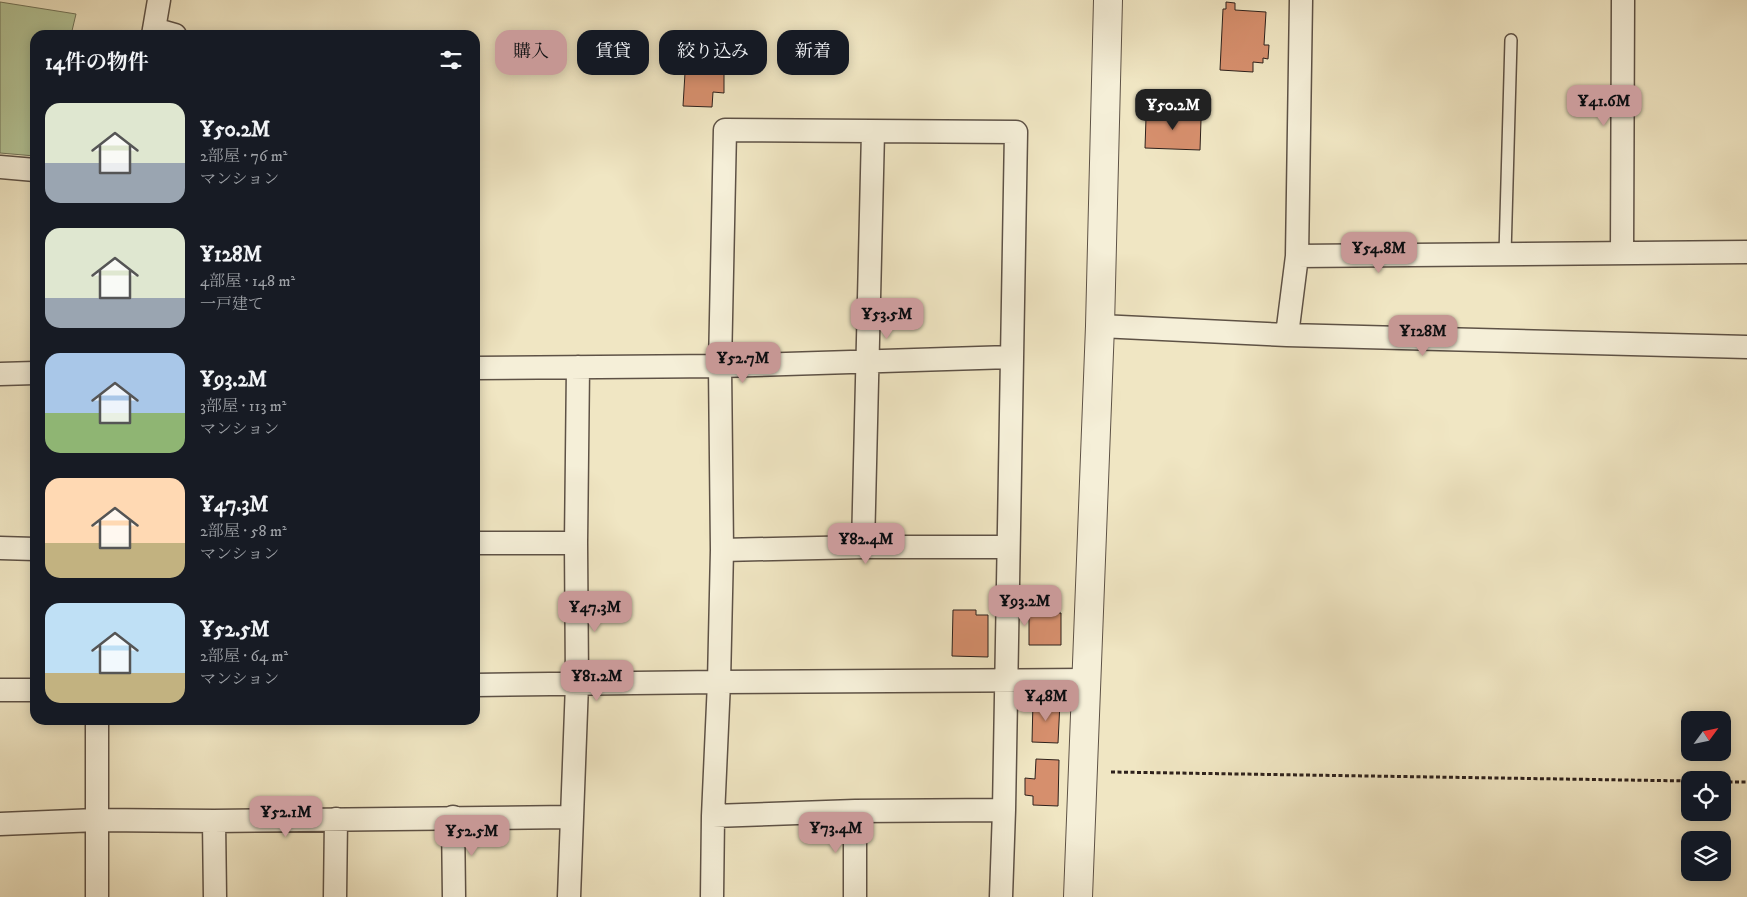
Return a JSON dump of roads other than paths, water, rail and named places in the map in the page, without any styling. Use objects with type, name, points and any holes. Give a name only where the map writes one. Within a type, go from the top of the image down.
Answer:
[{"type":"street","points":[[159,0],[161,30]]},
{"type":"street","points":[[1078,897],[1100,326],[1108,0]]},
{"type":"street","points":[[1287,335],[1297,256],[1301,0]]},
{"type":"street","points":[[1622,253],[1623,0]]},
{"type":"street","points":[[712,897],[722,550],[720,366],[725,130],[1016,132],[1001,897]]},
{"type":"street","points":[[863,546],[873,132]]},
{"type":"street","points":[[0,167],[30,170]]},
{"type":"street","points":[[1297,256],[1747,252]]},
{"type":"street","points":[[1100,326],[1287,335],[1747,347]]},
{"type":"street","points":[[480,368],[720,366],[1011,357]]},
{"type":"street","points":[[569,897],[577,684],[578,367]]},
{"type":"street","points":[[0,374],[30,373]]},
{"type":"street","points":[[480,543],[576,543]]},
{"type":"street","points":[[722,550],[863,546],[1008,547]]},
{"type":"street","points":[[0,548],[30,549]]},
{"type":"street","points":[[480,685],[1086,680]]},
{"type":"street","points":[[0,690],[30,690]]},
{"type":"street","points":[[97,725],[97,897]]},
{"type":"street","points":[[713,816],[855,811],[1004,810]]},
{"type":"street","points":[[855,811],[855,897]]},
{"type":"street","points":[[0,824],[97,820],[214,821],[571,816]]},
{"type":"street","points":[[453,817],[454,897]]},
{"type":"street","points":[[336,819],[336,897]]},
{"type":"street","points":[[214,821],[215,897]]},
{"type":"lane","points":[[1505,254],[1511,40]]}]
